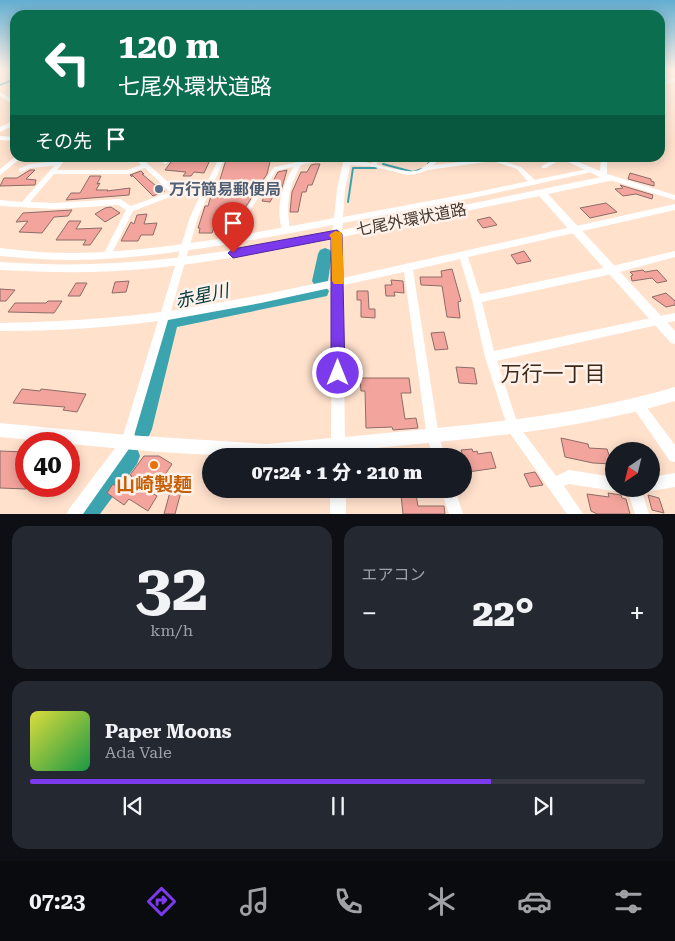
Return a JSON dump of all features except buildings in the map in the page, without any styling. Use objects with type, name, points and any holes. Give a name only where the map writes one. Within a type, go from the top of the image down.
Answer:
[{"type":"street","points":[[0,94],[10,100]]},
{"type":"street","points":[[0,100],[7,98]]},
{"type":"street","points":[[0,173],[13,162]]},
{"type":"street","points":[[23,205],[60,162]]},
{"type":"street","points":[[143,162],[174,191],[204,196]]},
{"type":"street","points":[[74,514],[127,442],[194,217],[220,162]]},
{"type":"street","points":[[286,230],[282,208],[285,189],[298,162]]},
{"type":"street","points":[[338,448],[337,234],[341,189],[347,162]]},
{"type":"street","points":[[360,162],[410,174],[428,168],[466,162]]},
{"type":"street","points":[[428,168],[434,162]]},
{"type":"street","points":[[503,162],[519,168],[534,183]]},
{"type":"street","points":[[544,166],[552,162]]},
{"type":"street","points":[[574,162],[607,177],[675,198]]},
{"type":"street","points":[[605,162],[607,177]]},
{"type":"street","points":[[52,172],[128,172],[147,165]]},
{"type":"street","name":"七尾外環状道路","points":[[0,252],[107,255],[185,248],[338,221],[592,170]]},
{"type":"street","name":"七尾外環状道路","points":[[0,266],[88,269],[181,262],[337,234],[542,193],[607,177]]},
{"type":"street","points":[[107,255],[130,209],[179,191]]},
{"type":"street","points":[[542,193],[675,339]]},
{"type":"street","points":[[0,204],[120,202],[130,209]]},
{"type":"street","points":[[0,327],[48,328],[116,324],[164,318],[256,301],[408,268],[675,207]]},
{"type":"street","points":[[477,299],[612,270],[675,254]]},
{"type":"street","points":[[463,256],[477,299],[490,357],[513,428],[576,514]]},
{"type":"street","points":[[408,268],[433,437],[436,448]]},
{"type":"street","points":[[490,357],[675,317]]},
{"type":"street","points":[[358,448],[513,428],[638,405],[675,394]]},
{"type":"street","points":[[638,405],[675,456]]},
{"type":"street","points":[[0,430],[127,442],[220,448]]},
{"type":"street","points":[[554,483],[569,477],[605,483]]},
{"type":"street","points":[[660,482],[675,480]]},
{"type":"street","points":[[338,498],[338,514]]},
{"type":"street","points":[[451,498],[456,514]]},
{"type":"street","points":[[637,498],[642,514]]},
{"type":"lane","points":[[21,170],[30,166],[51,162]]},
{"type":"lane","points":[[228,240],[275,169],[295,162]]},
{"type":"waterway","name":"赤星川","points":[[383,164],[413,172],[422,169]]},
{"type":"waterway","name":"赤星川","points":[[348,202],[353,168],[376,168]]},
{"type":"waterway","name":"赤星川","points":[[320,281],[325,254]]},
{"type":"waterway","name":"赤星川","points":[[142,429],[168,325],[172,321],[321,291]]},
{"type":"waterway","name":"赤星川","points":[[85,514],[129,456]]},
{"type":"slow traffic","points":[[335,235],[337,234],[338,281]]},
{"type":"place","name":"万行簡易郵便局","points":[[159,189]]},
{"type":"place","name":"山崎製麺","points":[[154,465]]},
{"type":"district","name":"万行一丁目","points":[[553,374]]},
{"type":"route","points":[[233,253],[337,234],[338,373]]}]
